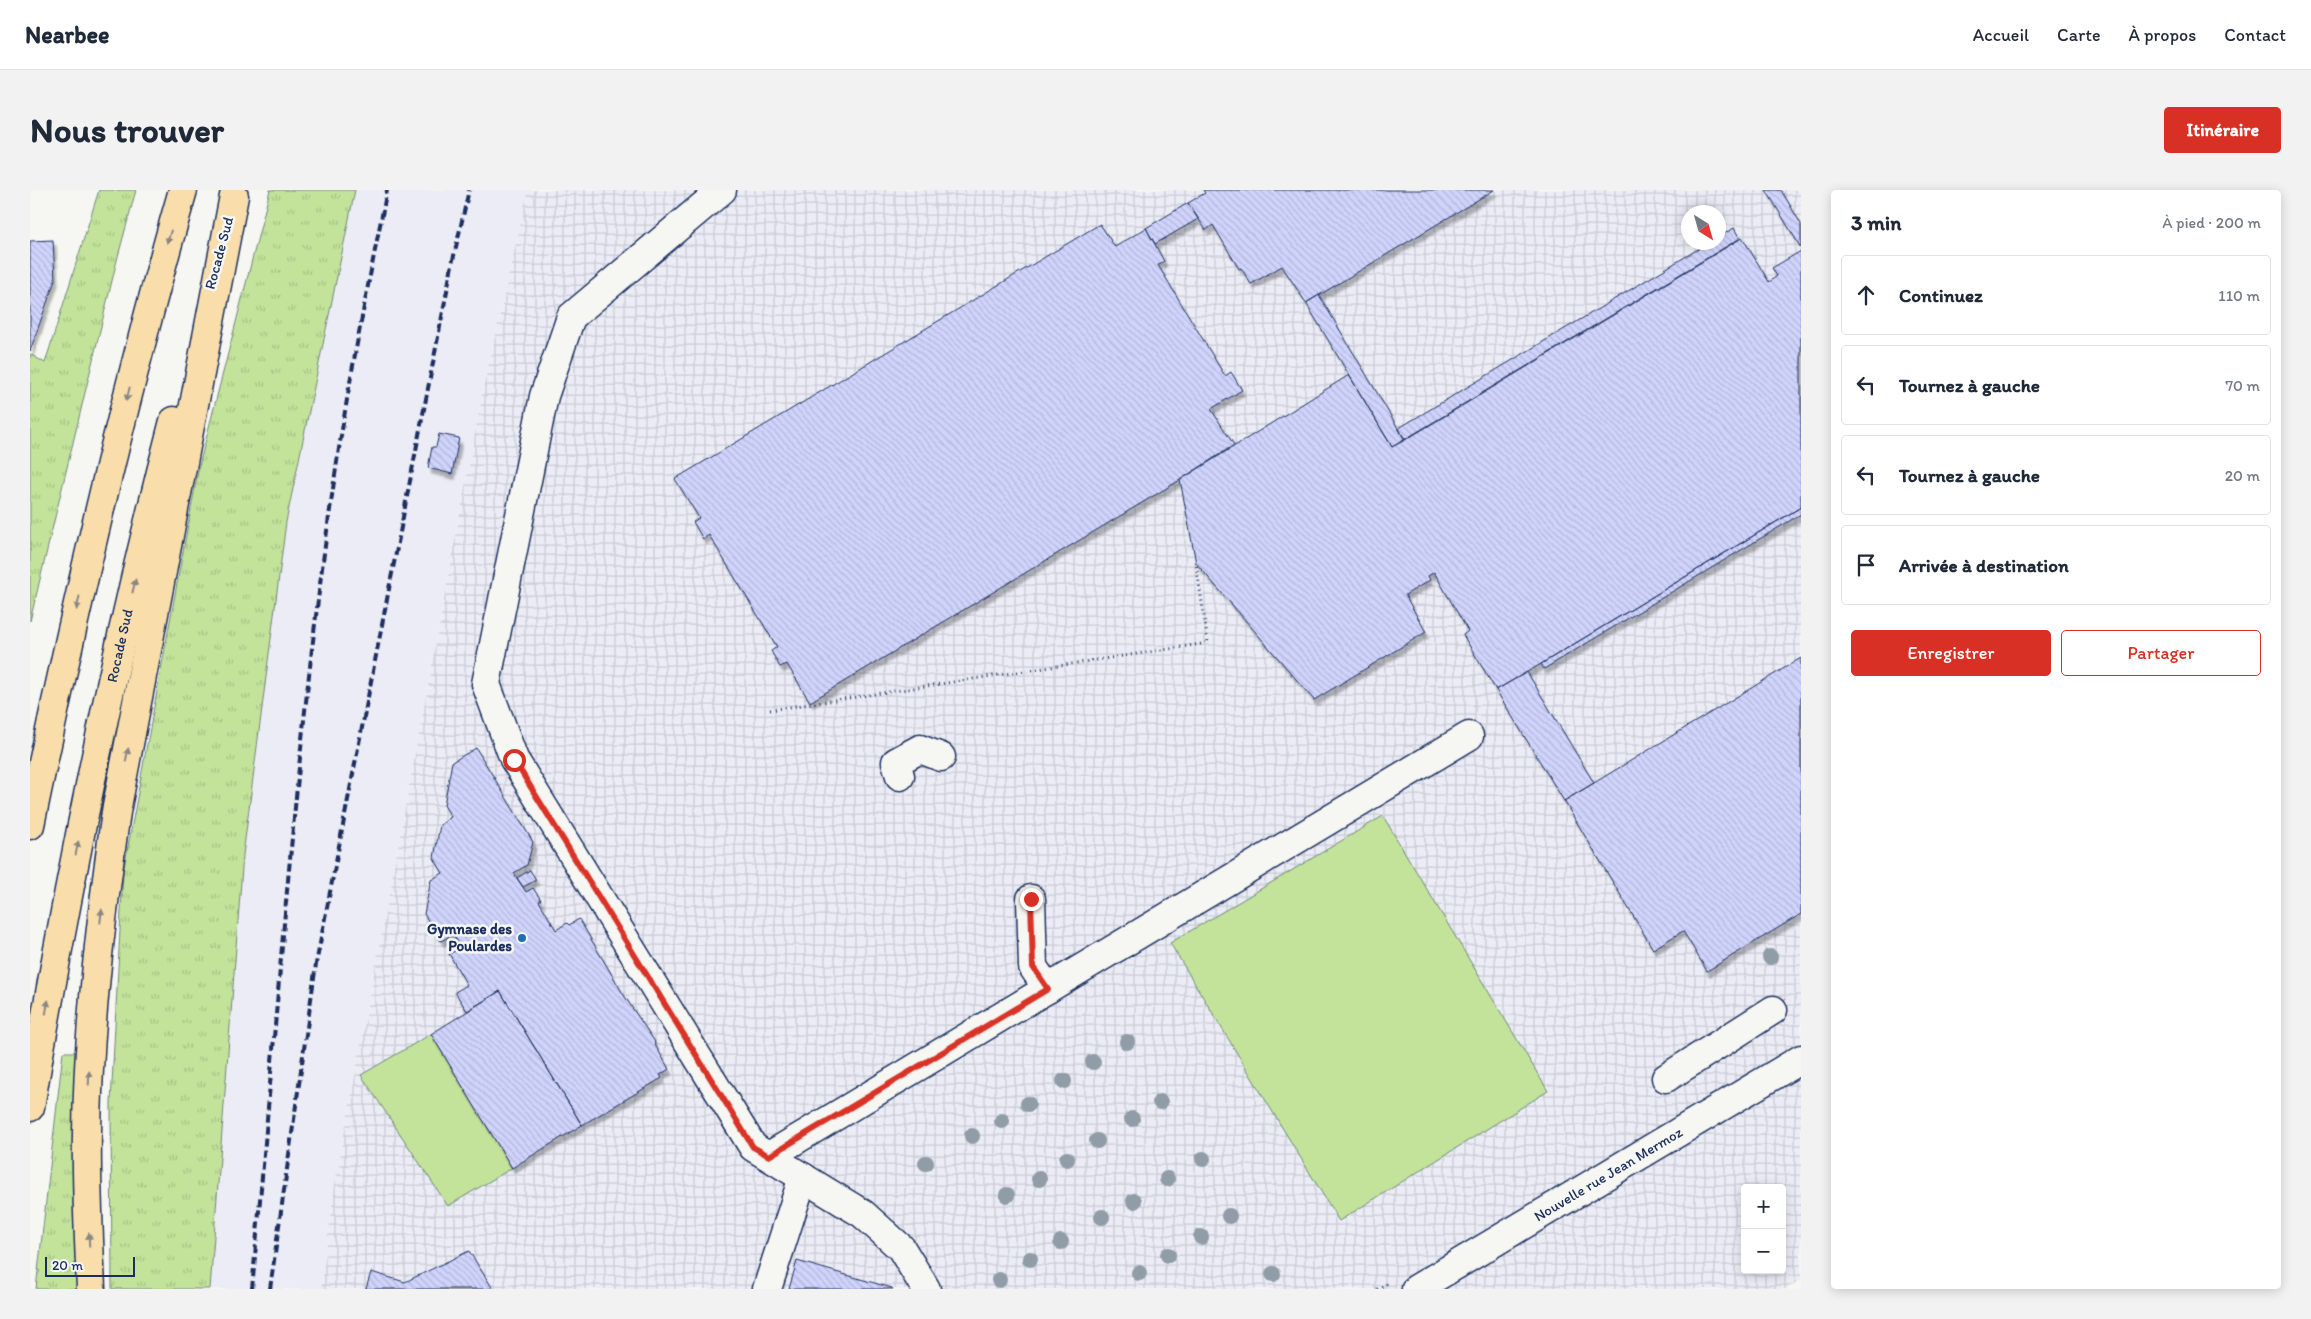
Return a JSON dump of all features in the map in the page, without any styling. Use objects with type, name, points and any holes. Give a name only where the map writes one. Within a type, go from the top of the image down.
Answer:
[{"type":"highway","points":[[30,825],[87,563],[125,406],[183,190]]},
{"type":"highway","points":[[91,1289],[87,1134],[93,1006],[102,909],[116,812],[235,193]]},
{"type":"highway","name":"Rocade Sud","points":[[30,1107],[82,822],[119,653],[173,423],[235,193]]},
{"type":"highway","points":[[30,804],[42,764]]},
{"type":"street","points":[[722,190],[571,317],[544,396],[486,684],[514,760],[753,1147],[863,1214],[901,1248],[926,1289]]},
{"type":"street","points":[[769,1156],[1469,736]]},
{"type":"street","points":[[900,776],[896,762],[920,749],[941,757]]},
{"type":"street","points":[[1031,899],[1023,964],[1048,989]]},
{"type":"street","points":[[1666,1078],[1773,1010]]},
{"type":"street","name":"Nouvelle rue Jean Mermoz","points":[[1416,1289],[1801,1059]]},
{"type":"street","points":[[767,1289],[803,1177]]},
{"type":"path","points":[[770,710],[1208,643],[1196,563]]},
{"type":"shaded area","points":[[355,190],[528,190],[484,385],[335,1183],[321,1289],[210,1289],[243,855],[286,522]]},
{"type":"shaded area","points":[[528,190],[1801,190],[1801,1280],[1786,1289],[321,1289],[335,1183],[484,385]]},
{"type":"green space","points":[[99,190],[136,190],[117,260],[30,621],[30,354],[45,363]]},
{"type":"green space","points":[[270,190],[355,190],[286,522],[243,855],[210,1289],[112,1289],[111,1103],[123,873],[199,466]]},
{"type":"green space","points":[[1383,816],[1548,1091],[1339,1221],[1170,943]]},
{"type":"green space","points":[[431,1034],[512,1168],[448,1206],[361,1075]]},
{"type":"green space","points":[[63,1052],[78,1052],[81,1289],[36,1289]]},
{"type":"building","points":[[1203,190],[1494,190],[1306,303],[1282,266],[1251,284],[1241,268],[1239,269],[1213,225],[1206,230],[1188,203],[1205,193]]},
{"type":"building","points":[[1766,190],[1781,190],[1801,224],[1801,248]]},
{"type":"building","points":[[1188,203],[1198,219],[1155,244],[1146,228]]},
{"type":"building","points":[[1100,224],[1115,247],[1146,228],[1164,261],[1158,265],[1225,376],[1231,372],[1242,390],[1211,409],[1234,445],[1180,480],[810,702],[787,664],[780,667],[771,651],[777,647],[709,535],[703,539],[693,522],[699,518],[675,479]]},
{"type":"building","points":[[1734,228],[1740,239],[1726,247],[1726,232]]},
{"type":"building","points":[[1742,237],[1769,282],[1777,276],[1772,268],[1801,251],[1801,507],[1541,664],[1496,690],[1463,635],[1468,631],[1434,572],[1428,576],[1430,580],[1405,595],[1426,632],[1314,700],[1196,563],[1180,480],[1349,375],[1392,447],[1720,250],[1726,250],[1726,247]]},
{"type":"building","points":[[53,240],[55,280],[30,351],[30,241]]},
{"type":"building","points":[[1697,250],[1722,250],[1405,440],[1399,428]]},
{"type":"building","points":[[1319,295],[1405,440],[1392,447],[1306,303]]},
{"type":"building","points":[[439,434],[459,438],[452,474],[428,468],[432,447],[436,447]]},
{"type":"building","points":[[1801,507],[1801,514],[1544,669],[1541,664]]},
{"type":"building","points":[[1801,658],[1801,914],[1707,971],[1683,931],[1653,949],[1564,801]]},
{"type":"building","points":[[1527,672],[1594,783],[1564,801],[1496,690]]},
{"type":"building","name":"Gymnase des Poulardes","points":[[476,748],[533,842],[527,865],[514,873],[517,878],[526,892],[533,888],[556,930],[567,923],[569,925],[579,919],[625,997],[655,1042],[669,1069],[660,1075],[662,1078],[582,1125],[500,991],[467,1011],[455,992],[467,985],[449,954],[461,948],[453,934],[441,941],[424,914],[431,880],[443,873],[434,858],[440,825],[451,817],[444,805],[452,762]]},
{"type":"building","points":[[530,870],[536,880],[523,887],[517,878]]},
{"type":"building","points":[[500,991],[582,1125],[512,1168],[431,1034]]},
{"type":"building","points":[[469,1251],[493,1289],[366,1289],[371,1272],[405,1282]]},
{"type":"building","points":[[797,1261],[892,1288],[893,1289],[789,1289]]},
{"type":"railway","points":[[252,1289],[288,882],[321,576],[346,403],[387,190]]},
{"type":"railway","points":[[270,1289],[316,964],[453,260],[469,190]]},
{"type":"place","name":"Gymnase des Poulardes","points":[[522,938]]},
{"type":"route","points":[[514,760],[753,1147],[769,1156],[1048,989],[1033,967],[1031,899]]}]
